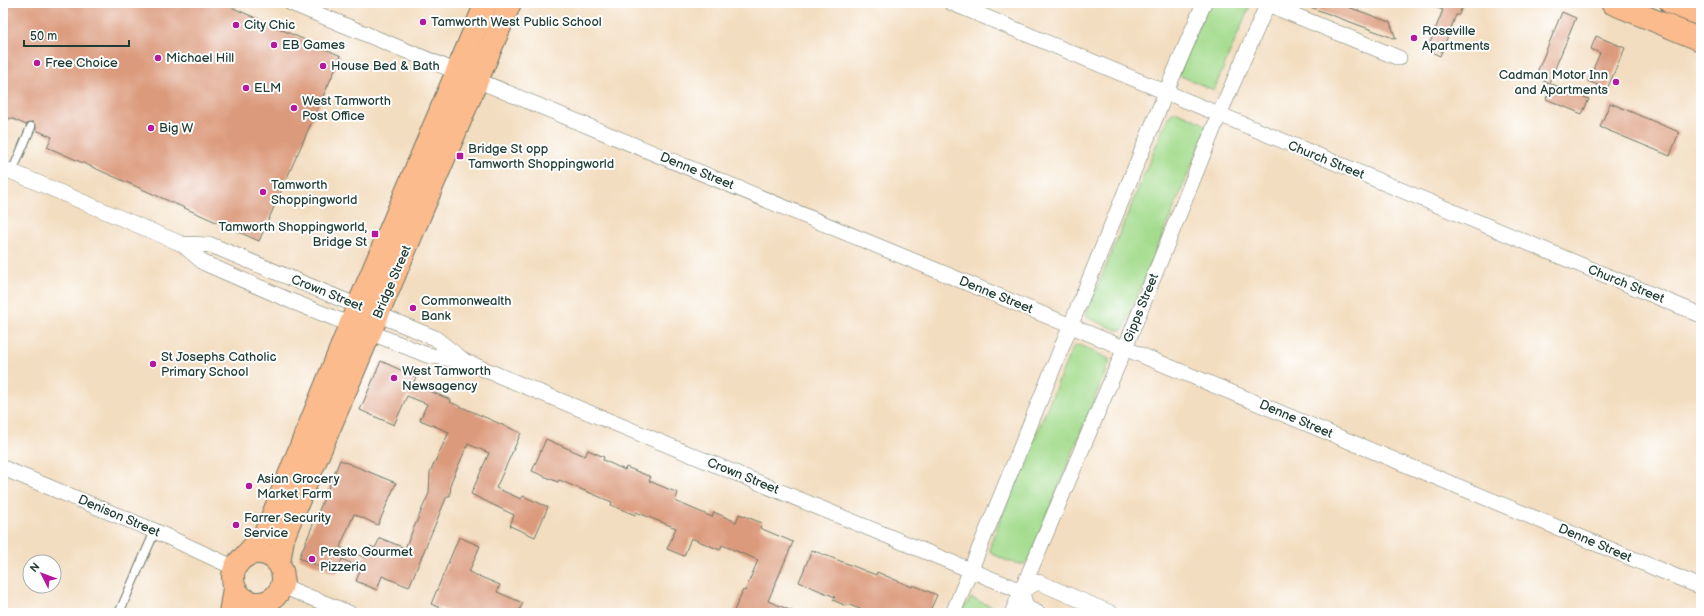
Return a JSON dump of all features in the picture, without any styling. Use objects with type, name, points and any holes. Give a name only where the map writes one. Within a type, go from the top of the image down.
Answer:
[{"type":"main road","name":"Bridge Street","points":[[238,571],[264,535],[270,522],[354,315],[486,3]]},
{"type":"main road","name":"Bridge Street","points":[[280,563],[283,539],[287,528],[510,3]]},
{"type":"main road","points":[[1612,3],[1701,40]]},
{"type":"main road","points":[[1671,3],[1701,15]]},
{"type":"main road","points":[[230,613],[238,571],[252,553],[266,553],[272,556],[280,563],[284,579],[279,591],[262,607],[260,604],[247,601],[239,596],[238,571]]},
{"type":"street","name":"Denne Street","points":[[291,3],[1701,587]]},
{"type":"street","name":"Church Street","points":[[952,3],[1701,315]]},
{"type":"street","points":[[953,613],[1166,92],[1204,3]]},
{"type":"street","points":[[1268,3],[1399,58]]},
{"type":"street","name":"Gipps Street","points":[[1012,613],[1125,348],[1219,115],[1268,3]]},
{"type":"street","name":"Crown Street","points":[[7,170],[182,244],[204,263],[354,315],[374,324],[436,338],[464,361]]},
{"type":"street","name":"Crown Street","points":[[182,244],[211,245],[374,324],[427,355],[464,361],[1021,591]]},
{"type":"street","name":"Denison Street","points":[[3,468],[155,531],[238,571]]},
{"type":"street","points":[[1038,613],[1027,608],[1021,591],[1038,582],[1111,613]]},
{"type":"street","points":[[282,586],[349,613]]},
{"type":"lane","points":[[7,170],[31,127]]},
{"type":"lane","points":[[119,613],[155,531]]},
{"type":"green space","points":[[1209,3],[1251,3],[1214,90],[1178,75]]},
{"type":"green space","points":[[1175,111],[1201,122],[1207,128],[1124,328],[1122,330],[1117,330],[1088,318],[1086,314],[1168,117]]},
{"type":"green space","points":[[1080,345],[1109,359],[1109,363],[1029,559],[1025,564],[1011,562],[993,554],[990,551],[991,542],[1071,351],[1074,346]]},
{"type":"green space","points":[[971,598],[1005,612],[962,613]]},
{"type":"building","name":"Tamworth Shoppingworld","points":[[3,3],[222,3],[341,56],[259,241],[47,147],[52,137],[36,130],[36,126],[33,122],[26,125],[11,118],[3,122]]},
{"type":"building","points":[[1337,3],[1390,22],[1396,39],[1302,4]]},
{"type":"building","points":[[1463,3],[1459,15],[1456,15],[1440,56],[1427,50],[1443,10],[1428,4]]},
{"type":"building","points":[[1562,12],[1576,18],[1549,83],[1535,77]]},
{"type":"building","points":[[1596,36],[1625,48],[1607,89],[1588,81],[1600,53],[1591,49]]},
{"type":"building","points":[[1552,84],[1589,99],[1582,114],[1546,99]]},
{"type":"building","points":[[1610,103],[1679,132],[1670,156],[1600,127]]},
{"type":"building","points":[[381,361],[416,377],[413,384],[521,433],[496,488],[521,499],[523,496],[548,507],[535,537],[510,526],[514,515],[471,494],[489,453],[468,444],[451,482],[450,496],[447,496],[409,587],[382,576],[377,590],[356,581],[361,568],[342,559],[335,574],[299,558],[340,460],[396,483],[378,525],[354,514],[340,547],[365,558],[370,546],[375,548],[380,538],[405,548],[429,493],[430,472],[449,432],[420,420],[427,404],[407,396],[394,425],[360,410]]},
{"type":"building","points":[[546,439],[585,456],[588,450],[604,457],[603,460],[625,470],[626,467],[651,477],[649,481],[678,493],[675,501],[712,517],[714,512],[736,522],[739,514],[762,523],[760,528],[793,542],[768,601],[797,613],[733,613],[743,590],[745,591],[758,560],[722,545],[720,550],[691,538],[684,556],[667,549],[676,528],[636,512],[635,515],[611,505],[612,502],[559,480],[558,482],[532,471]]},
{"type":"building","points":[[459,537],[480,546],[469,572],[500,585],[497,592],[523,603],[518,613],[453,613],[431,604]]},
{"type":"building","points":[[812,550],[876,575],[877,572],[912,587],[913,585],[937,595],[929,613],[870,613],[847,604],[846,606],[833,600],[835,597],[799,582]]},
{"type":"place","name":"Tamworth West Public School","points":[[423,22]]},
{"type":"place","name":"City Chic","points":[[236,25]]},
{"type":"place","name":"Roseville Apartments","points":[[1414,38]]},
{"type":"place","name":"EB Games","points":[[274,45]]},
{"type":"place","name":"Michael Hill","points":[[158,58]]},
{"type":"place","name":"Free Choice","points":[[37,63]]},
{"type":"place","name":"House Bed & Bath","points":[[323,66]]},
{"type":"place","name":"Cadman Motor Inn and Apartments","points":[[1616,82]]},
{"type":"place","name":"ELM","points":[[246,88]]},
{"type":"place","name":"West Tamworth Post Office","points":[[294,108]]},
{"type":"place","name":"Big W","points":[[151,128]]},
{"type":"place","name":"Bridge St opp Tamworth Shoppingworld","points":[[460,156]]},
{"type":"place","name":"Tamworth Shoppingworld","points":[[263,192]]},
{"type":"place","name":"Tamworth Shoppingworld, Bridge St","points":[[375,234]]},
{"type":"place","name":"Commonwealth Bank","points":[[413,308]]},
{"type":"place","name":"St Josephs Catholic Primary School","points":[[153,364]]},
{"type":"place","name":"West Tamworth Newsagency","points":[[394,378]]},
{"type":"place","name":"Asian Grocery Market Farm","points":[[249,486]]},
{"type":"place","name":"Farrer Security Service","points":[[236,525]]},
{"type":"place","name":"Presto Gourmet Pizzeria","points":[[312,559]]}]
